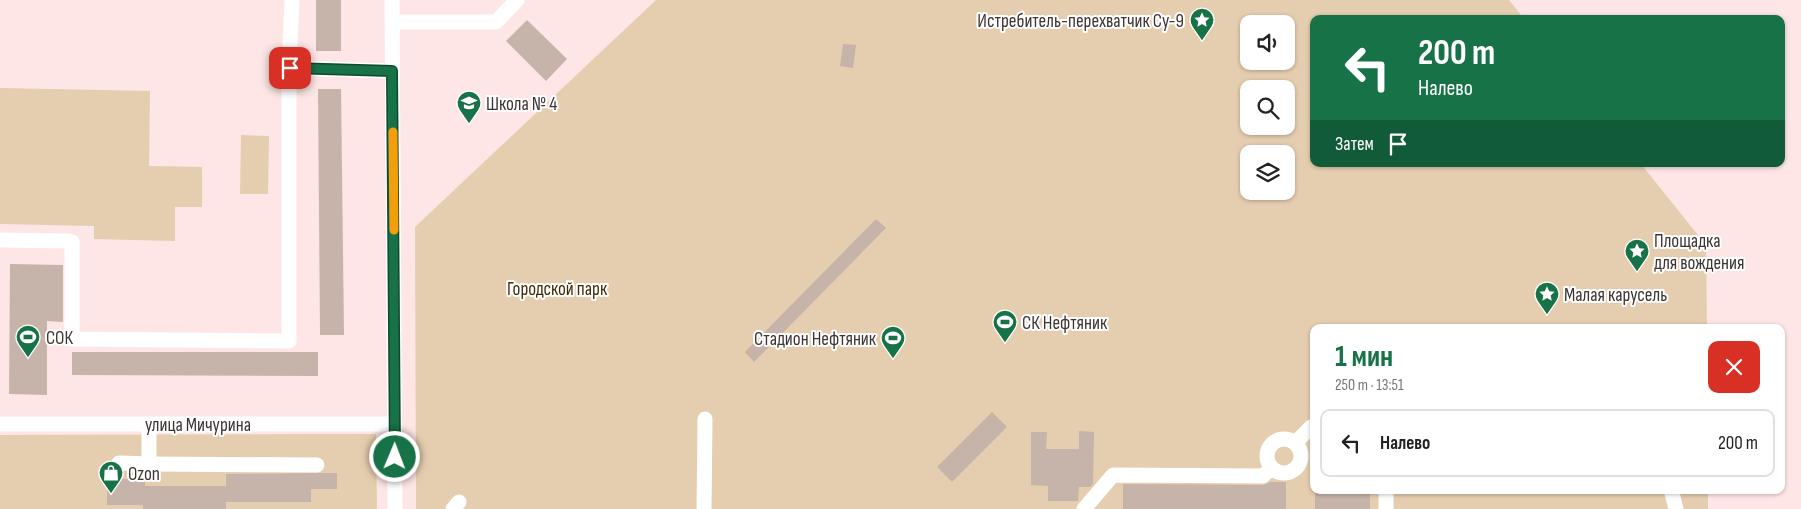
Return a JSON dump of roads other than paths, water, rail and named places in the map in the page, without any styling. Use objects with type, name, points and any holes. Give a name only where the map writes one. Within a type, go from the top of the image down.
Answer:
[{"type":"street","points":[[0,240],[72,242],[72,339],[289,341],[292,0]]},
{"type":"street","points":[[392,0],[395,509]]},
{"type":"street","points":[[393,22],[496,22],[517,0]]},
{"type":"street","points":[[290,68],[392,71]]},
{"type":"street","points":[[704,419],[704,509]]},
{"type":"street","name":"улица Мичурина","points":[[0,424],[395,424]]},
{"type":"street","points":[[149,424],[149,464]]},
{"type":"street","points":[[1295,443],[1310,427]]},
{"type":"street","points":[[1279,440],[1290,440],[1295,443],[1301,452],[1297,468],[1287,473],[1281,473],[1272,468],[1267,457],[1270,446],[1279,440]]},
{"type":"street","points":[[119,463],[317,465]]},
{"type":"street","points":[[1084,509],[1113,475],[1263,476],[1272,468]]},
{"type":"street","points":[[1386,494],[1386,509]]},
{"type":"street","points":[[1672,494],[1676,509]]},
{"type":"place","name":"Истребитель-перехватчик Су-9","points":[[1202,41]]},
{"type":"place","name":"Школа № 4","points":[[469,124]]},
{"type":"place","name":"Площадка для вождения","points":[[1637,272]]},
{"type":"place","name":"Малая карусель","points":[[1547,315]]},
{"type":"place","name":"СК Нефтяник","points":[[1005,343]]},
{"type":"place","name":"СОК","points":[[28,358]]},
{"type":"place","name":"Стадион Нефтяник","points":[[893,359]]},
{"type":"place","name":"Ozon","points":[[111,494]]},
{"type":"park label","name":"Городской парк","points":[[557,288]]}]
